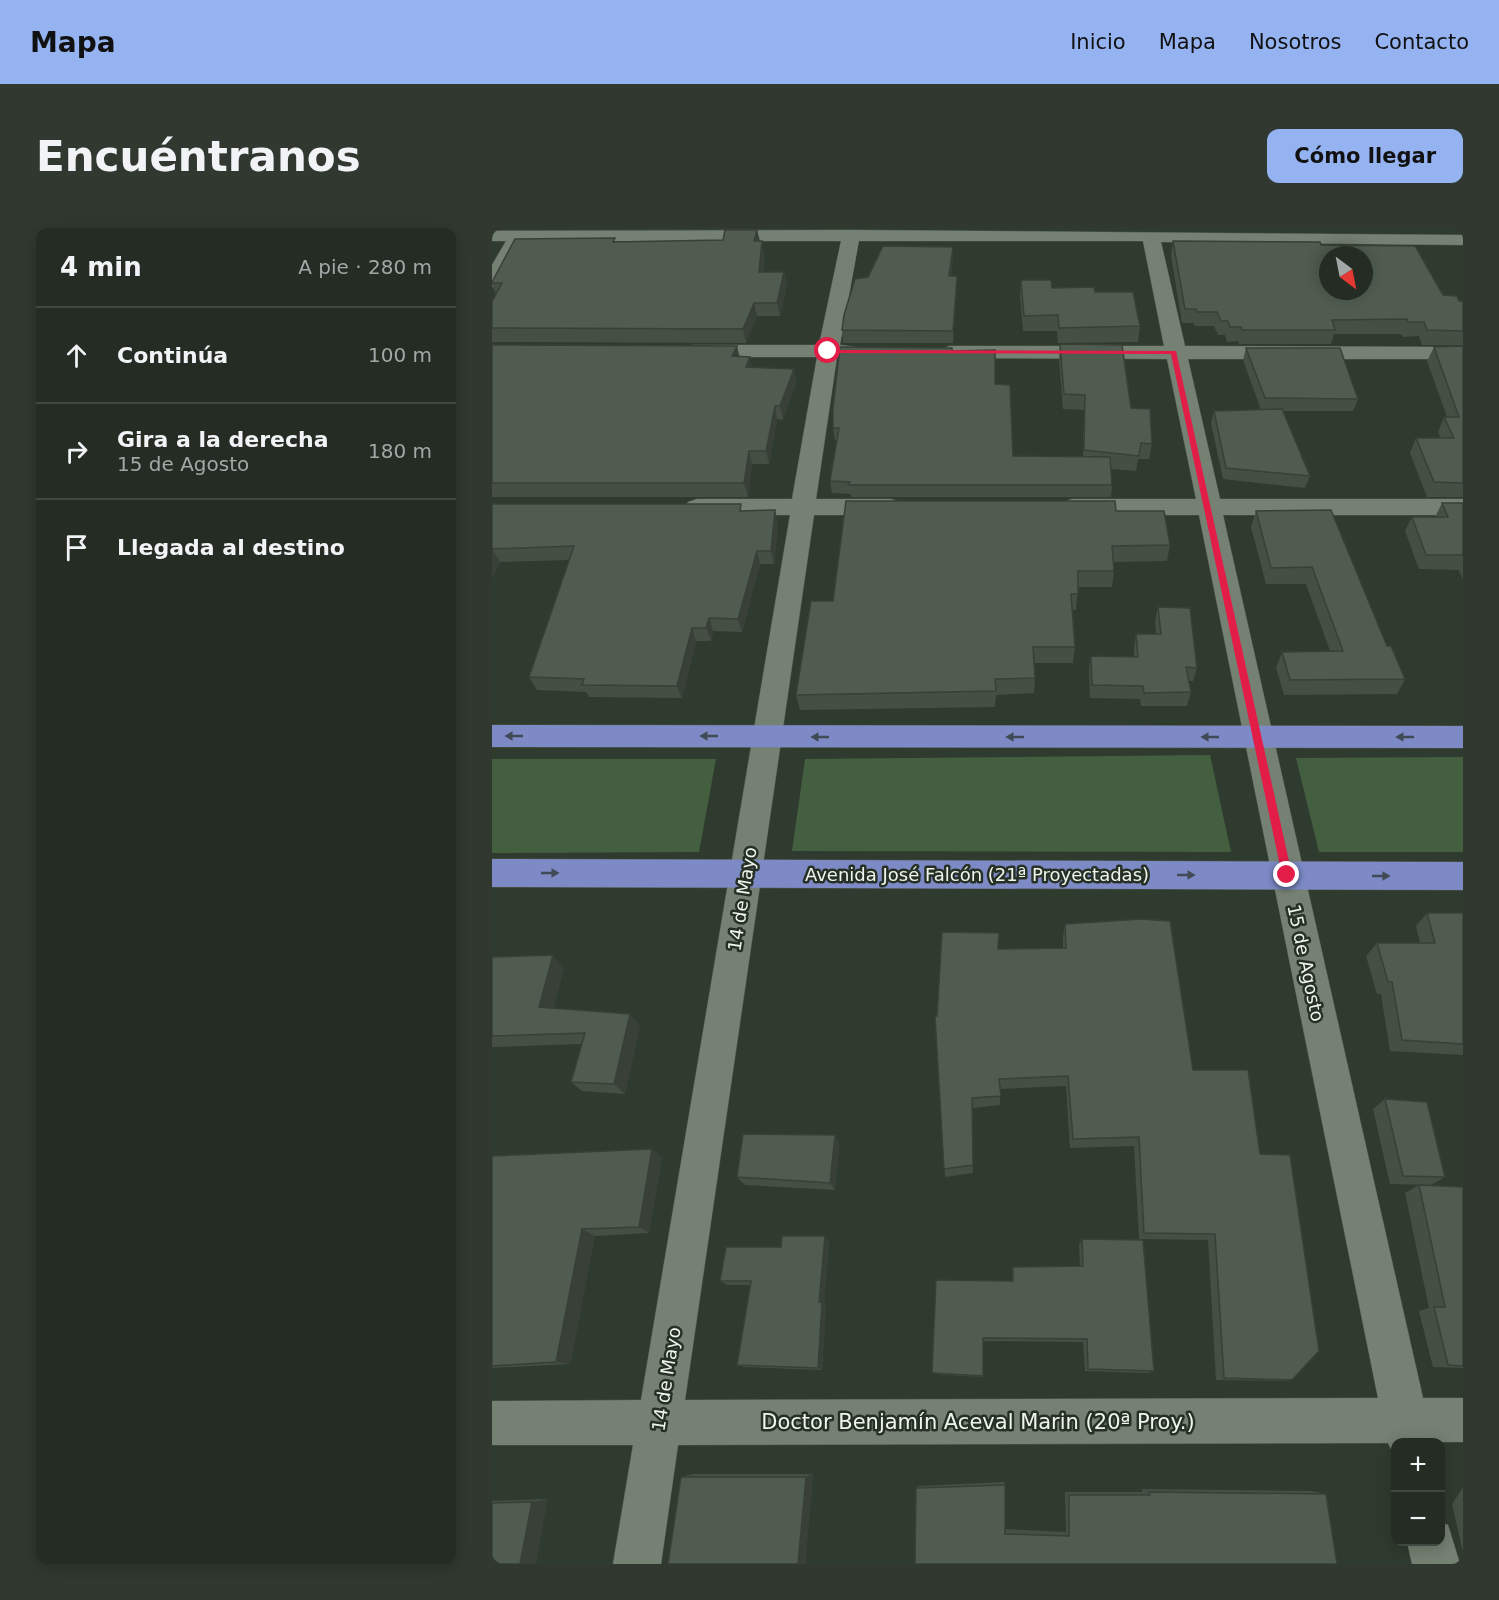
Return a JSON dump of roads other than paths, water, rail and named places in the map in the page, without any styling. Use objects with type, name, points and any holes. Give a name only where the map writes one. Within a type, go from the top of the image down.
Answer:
[{"type":"main road","points":[[492,736],[1463,737]]},
{"type":"main road","name":"Avenida José Falcón (21ª Proyectadas)","points":[[492,873],[1463,876]]},
{"type":"street","points":[[492,236],[683,232],[1463,240]]},
{"type":"street","name":"14 de Mayo","points":[[637,1564],[828,351],[851,235]]},
{"type":"street","points":[[492,281],[518,236]]},
{"type":"street","name":"15 de Agosto","points":[[1151,236],[1174,352],[1407,1431]]},
{"type":"street","points":[[678,351],[864,351]]},
{"type":"street","points":[[936,351],[1463,353]]},
{"type":"street","points":[[671,507],[910,507]]},
{"type":"street","points":[[1053,507],[1463,507]]},
{"type":"street","name":"Doctor Benjamín Aceval Marin (20ª Proy.)","points":[[492,1423],[1407,1431],[1463,1420]]},
{"type":"street","points":[[1432,1546],[1436,1564]]}]
